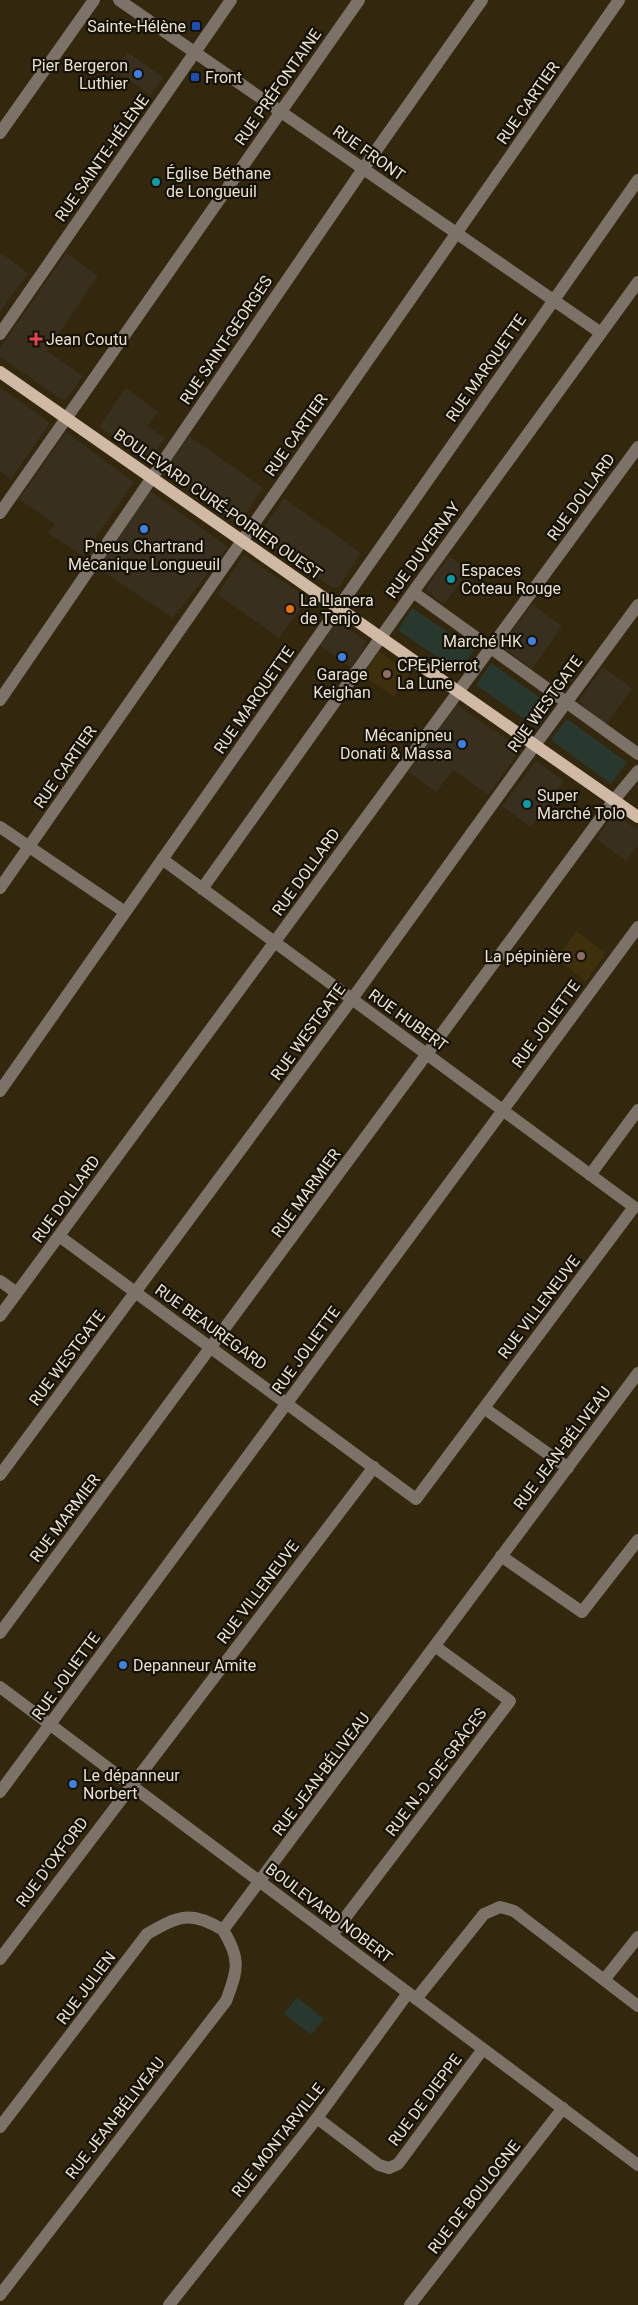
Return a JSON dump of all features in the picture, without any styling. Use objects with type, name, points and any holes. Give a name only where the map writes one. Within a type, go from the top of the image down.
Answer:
[{"type":"main road","name":"BOULEVARD CURÉ-POIRIER OUEST","points":[[0,372],[638,817]]},
{"type":"street","points":[[0,133],[94,0]]},
{"type":"street","name":"RUE FRONT","points":[[119,0],[601,334]]},
{"type":"street","name":"RUE SAINTE-HÉLÈNE","points":[[0,334],[231,0]]},
{"type":"street","name":"RUE PRÉFONTAINE","points":[[0,513],[359,0]]},
{"type":"street","name":"RUE SAINT-GEORGES","points":[[0,700],[363,169],[482,0]]},
{"type":"street","name":"RUE CARTIER","points":[[0,888],[619,0]]},
{"type":"street","name":"RUE MARQUETTE","points":[[0,1091],[638,180]]},
{"type":"street","name":"RUE DUVERNAY","points":[[202,889],[413,592],[601,334],[634,296],[638,282]]},
{"type":"street","name":"RUE DOLLARD","points":[[0,1316],[638,447]]},
{"type":"street","points":[[413,592],[638,754]]},
{"type":"street","name":"RUE WESTGATE","points":[[0,1475],[352,999],[638,605]]},
{"type":"street","name":"RUE MARMIER","points":[[0,1633],[428,1055],[614,800],[638,771]]},
{"type":"street","points":[[0,827],[125,912]]},
{"type":"street","name":"RUE HUBERT","points":[[162,859],[634,1207]]},
{"type":"street","name":"RUE JOLIETTE","points":[[0,1792],[638,927]]},
{"type":"street","points":[[590,1175],[638,1110]]},
{"type":"street","name":"RUE VILLENEUVE","points":[[416,1499],[634,1207]]},
{"type":"street","name":"RUE BEAUREGARD","points":[[59,1236],[416,1499]]},
{"type":"street","points":[[0,1281],[17,1293]]},
{"type":"street","name":"RUE JEAN-BÉLIVEAU","points":[[0,2295],[226,2001],[235,1977],[235,1949],[224,1930],[638,1373]]},
{"type":"street","points":[[484,1408],[568,1468]]},
{"type":"street","name":"RUE VILLENEUVE","points":[[131,1785],[374,1468]]},
{"type":"street","points":[[501,1556],[582,1612],[638,1540]]},
{"type":"street","name":"RUE N.-D.-DE-GRÂCES","points":[[332,1935],[510,1701],[436,1647]]},
{"type":"street","name":"BOULEVARD NOBERT","points":[[0,1687],[638,2165]]},
{"type":"street","name":"RUE D'OXFORD","points":[[0,1959],[131,1785]]},
{"type":"street","name":"RUE MONTARVILLE","points":[[169,2305],[412,1996],[484,1914],[500,1907],[514,1910],[638,2006]]},
{"type":"street","name":"RUE JULIEN","points":[[0,2127],[147,1934],[173,1919],[192,1917],[208,1920],[224,1930]]},
{"type":"street","points":[[604,1980],[638,1937]]},
{"type":"street","name":"RUE DE DIEPPE","points":[[316,2118],[379,2165],[389,2168],[398,2164],[484,2049]]},
{"type":"street","name":"RUE DE BOULOGNE","points":[[410,2305],[562,2108]]},
{"type":"shaded area","points":[[127,52],[163,77],[151,95],[114,71]]},
{"type":"shaded area","points":[[0,252],[28,273],[0,312]]},
{"type":"shaded area","points":[[66,253],[98,276],[47,351],[83,376],[66,400],[61,399],[0,357],[0,348]]},
{"type":"shaded area","points":[[0,387],[50,423],[11,479],[0,471]]},
{"type":"shaded area","points":[[126,388],[158,412],[147,426],[165,438],[150,459],[146,459],[99,427]]},
{"type":"shaded area","points":[[66,432],[134,482],[83,556],[48,533],[55,524],[19,499]]},
{"type":"shaded area","points":[[189,436],[263,488],[241,521],[234,521],[167,473],[166,467]]},
{"type":"shaded area","points":[[150,491],[228,547],[173,618],[96,567]]},
{"type":"shaded area","points":[[284,498],[361,553],[339,587],[333,588],[260,538],[260,533]]},
{"type":"shaded area","points":[[244,555],[308,598],[279,638],[217,594]]},
{"type":"shaded area","points":[[449,556],[468,571],[444,604],[427,591],[427,586]]},
{"type":"shaded area","points":[[532,604],[562,626],[532,669],[504,648],[503,643]]},
{"type":"shaded area","points":[[336,623],[339,623],[366,641],[364,648],[351,668],[319,645]]},
{"type":"shaded area","name":"CPE Pierrot La Lune","points":[[379,651],[410,674],[394,697],[363,675]]},
{"type":"shaded area","points":[[603,667],[632,688],[606,725],[581,704],[580,699]]},
{"type":"shaded area","points":[[457,705],[518,747],[519,752],[488,795],[453,770],[436,792],[408,772]]},
{"type":"shaded area","points":[[536,761],[564,781],[531,827],[502,806]]},
{"type":"shaded area","points":[[612,816],[618,816],[638,830],[638,845],[626,861],[596,839]]},
{"type":"shaded area","name":"La pépinière","points":[[576,931],[606,953],[586,981],[556,959]]},
{"type":"green space","points":[[412,608],[474,650],[459,672],[398,630]]},
{"type":"green space","points":[[491,663],[552,706],[537,728],[476,685]]},
{"type":"green space","points":[[567,719],[627,762],[611,784],[551,740]]},
{"type":"green space","points":[[297,1997],[324,2019],[311,2035],[284,2014]]},
{"type":"place","name":"Sainte-Hélène","points":[[196,26]]},
{"type":"place","name":"Pier Bergeron Luthier","points":[[138,74]]},
{"type":"place","name":"Front","points":[[195,77]]},
{"type":"place","name":"Église Béthane de Longueuil","points":[[156,182]]},
{"type":"place","name":"Jean Coutu","points":[[36,339]]},
{"type":"place","name":"Pneus Chartrand Mécanique Longueuil","points":[[144,529]]},
{"type":"place","name":"Espaces Coteau Rouge","points":[[451,579]]},
{"type":"place","name":"La Llanera de Tenjo","points":[[290,609]]},
{"type":"place","name":"Marché HK","points":[[532,641]]},
{"type":"place","name":"Garage Keighan","points":[[342,657]]},
{"type":"place","name":"CPE Pierrot La Lune","points":[[387,674]]},
{"type":"place","name":"Mécanipneu Donati & Massa","points":[[462,744]]},
{"type":"place","name":"Super Marché Tolo","points":[[527,804]]},
{"type":"place","name":"La pépinière","points":[[581,956]]},
{"type":"place","name":"Depanneur Amite","points":[[123,1665]]},
{"type":"place","name":"Le dépanneur Norbert","points":[[73,1784]]}]
